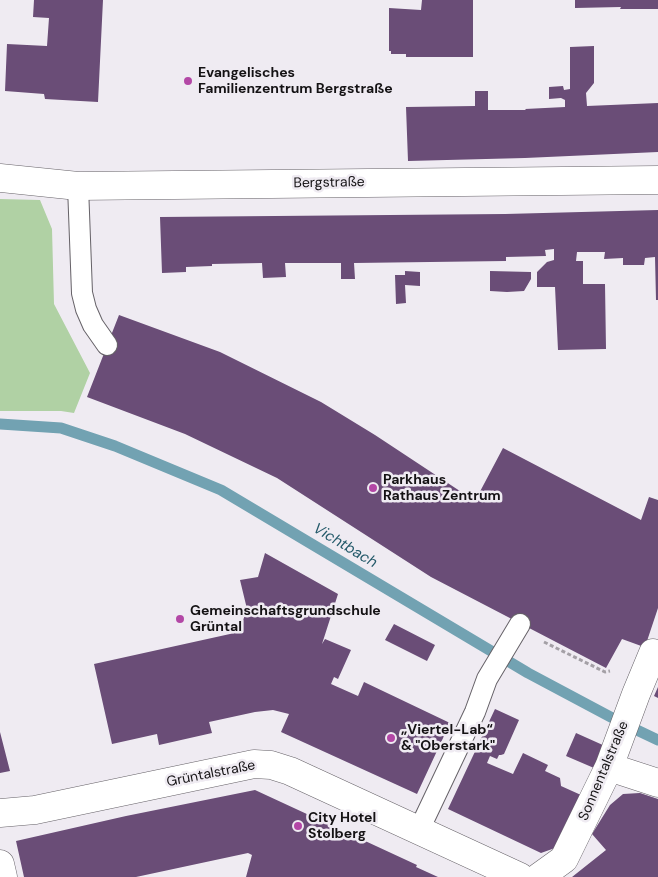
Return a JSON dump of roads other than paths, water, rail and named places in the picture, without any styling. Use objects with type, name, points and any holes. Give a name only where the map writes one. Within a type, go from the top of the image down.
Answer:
[{"type":"street","name":"Bergstraße","points":[[0,178],[78,186],[658,180]]},
{"type":"street","name":"Sonnentalstraße","points":[[539,877],[564,859],[612,758],[653,653]]},
{"type":"street","points":[[612,758],[658,783]]},
{"type":"street","name":"Grüntalstraße","points":[[0,813],[36,810],[254,764],[272,764],[520,877]]},
{"type":"street","points":[[0,864],[3,877]]},
{"type":"lane","points":[[78,186],[82,293],[93,325],[107,345]]},
{"type":"lane","points":[[419,830],[475,712],[486,680],[517,629]]},
{"type":"waterway","name":"Vichtbach","points":[[0,424],[61,428],[115,446],[221,490],[528,673],[658,740]]},
{"type":"place","name":"Evangelisches Familienzentrum Bergstraße","points":[[188,81]]},
{"type":"place","name":"Parkhaus Rathaus Zentrum","points":[[373,488]]},
{"type":"place","name":"Gemeinschaftsgrundschule Grüntal","points":[[180,619]]},
{"type":"place","name":"„Viertel-Lab“ & \"Oberstark\"","points":[[391,738]]},
{"type":"place","name":"City Hotel Stolberg","points":[[298,826]]}]
